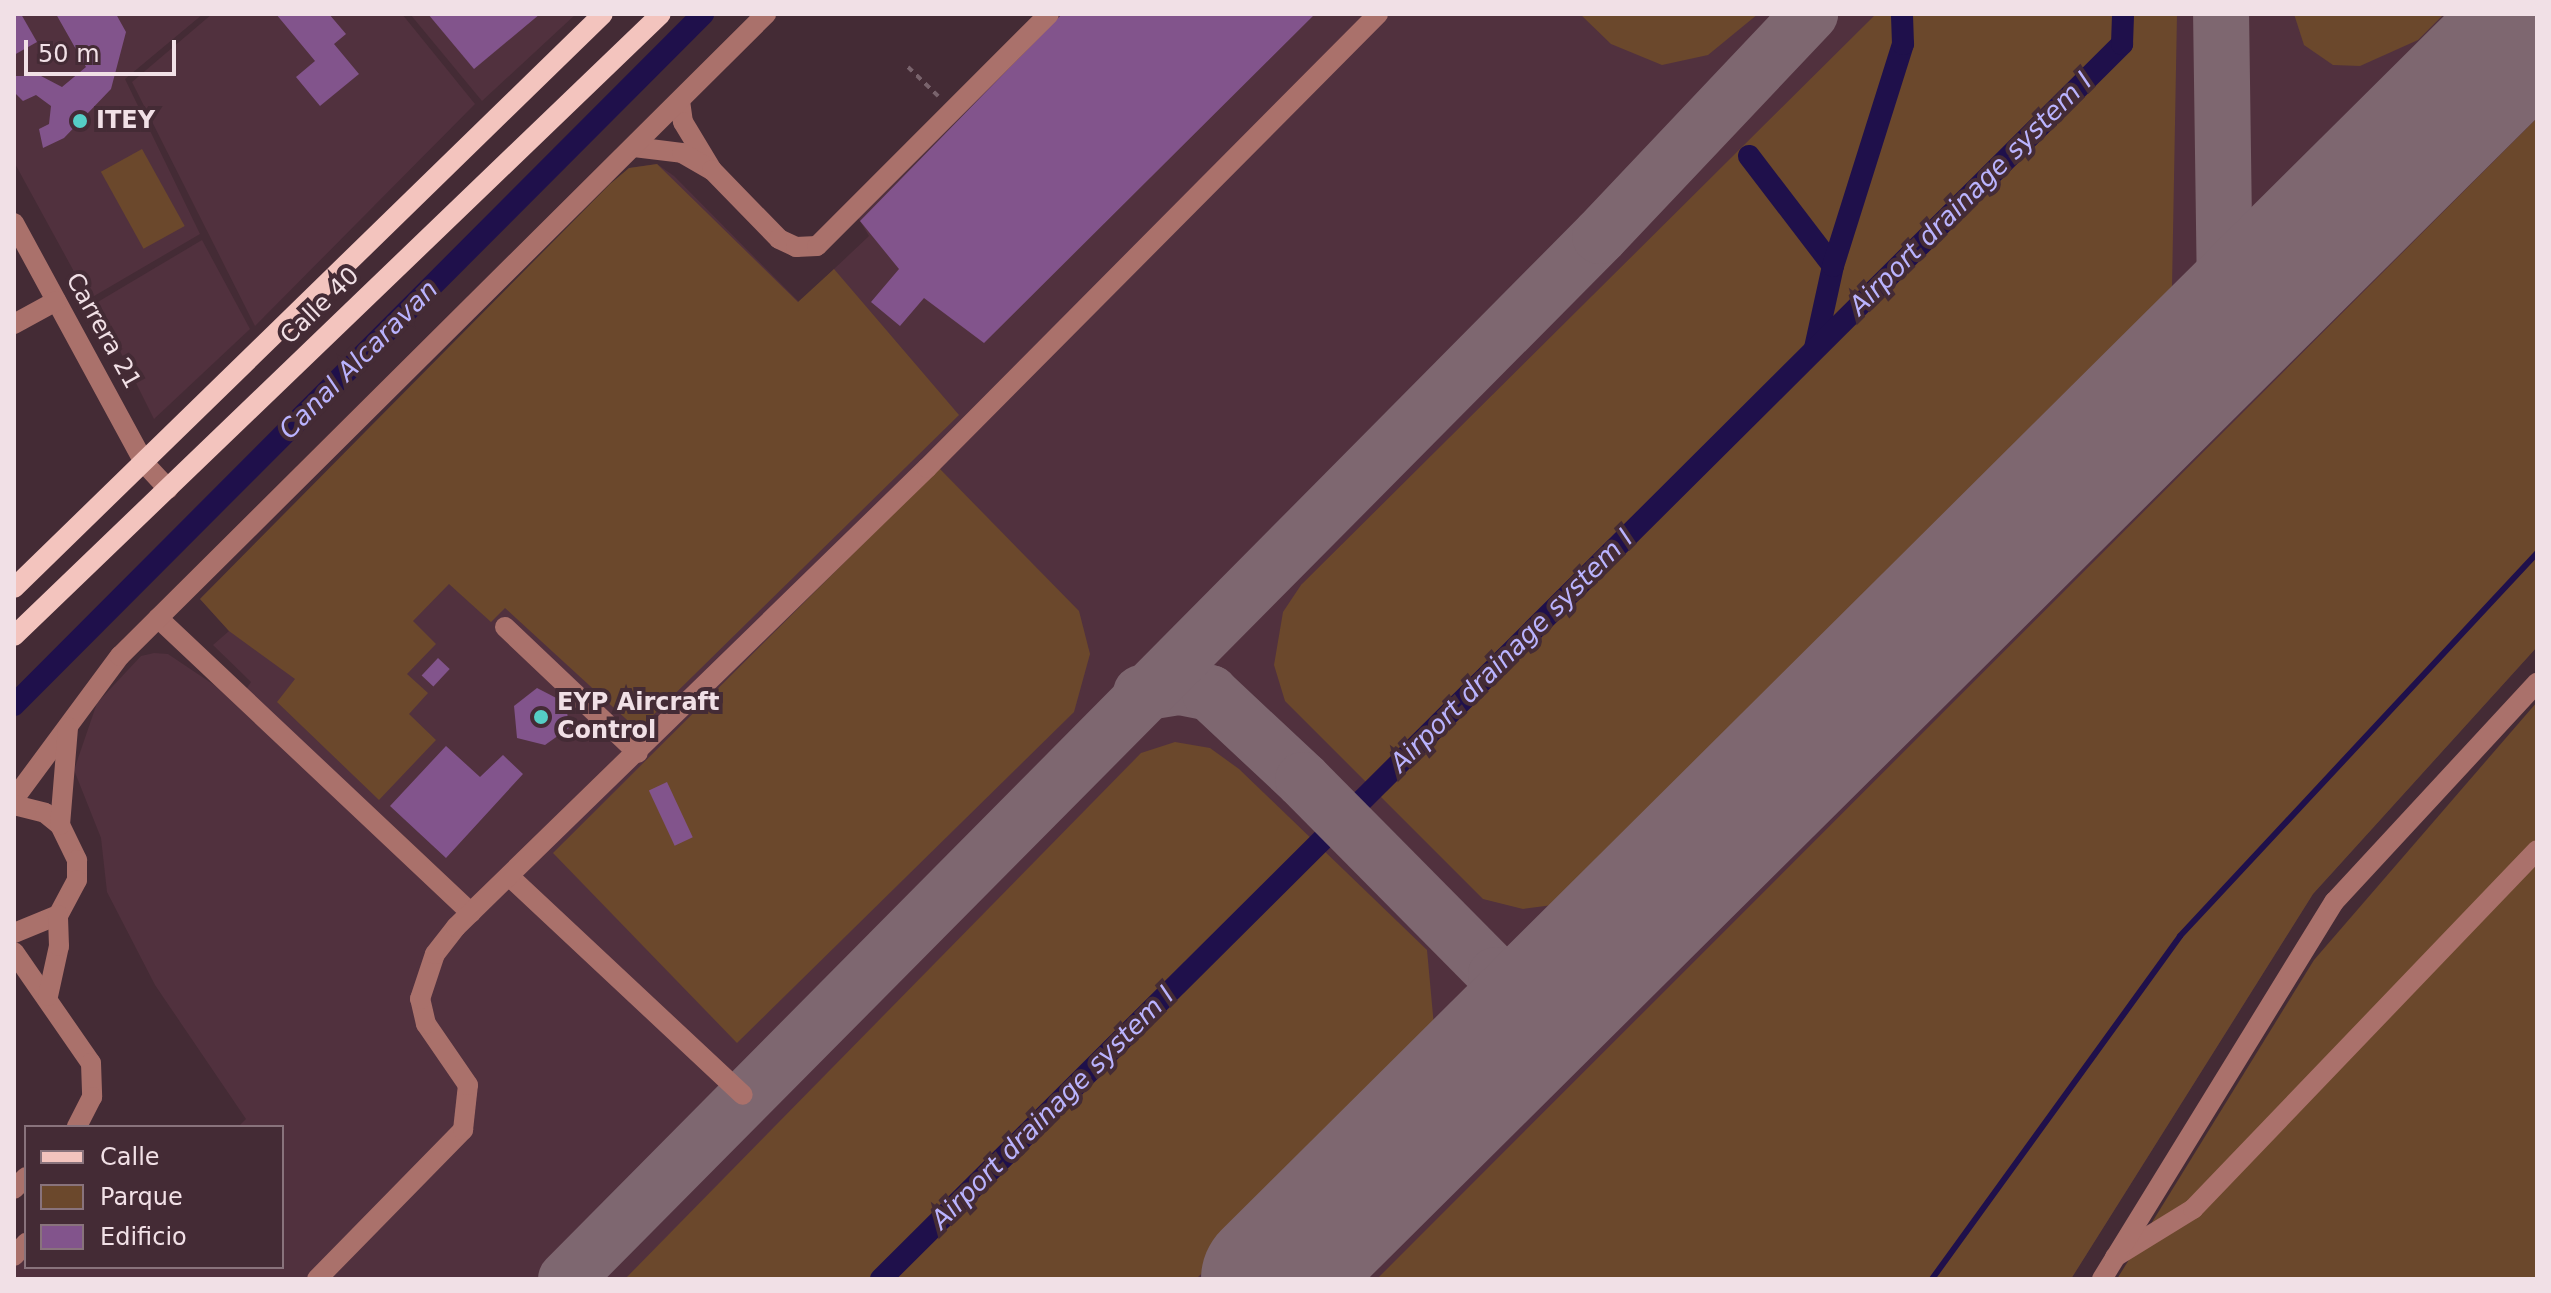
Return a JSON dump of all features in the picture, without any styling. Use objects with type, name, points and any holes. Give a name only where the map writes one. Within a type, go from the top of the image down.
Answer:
[{"type":"main road","name":"Calle 40","points":[[14,588],[145,464],[603,14]]},
{"type":"main road","name":"Calle 40","points":[[14,636],[661,14]]},
{"type":"street","points":[[48,996],[59,946],[58,915],[77,880],[72,841],[60,825],[45,813],[14,802],[68,723],[158,618],[766,14]]},
{"type":"street","points":[[680,101],[683,122],[712,170],[779,239],[796,247],[817,246],[1049,14]]},
{"type":"street","points":[[317,1279],[463,1130],[468,1085],[426,1024],[420,999],[435,954],[471,913],[638,753],[1378,14]]},
{"type":"street","points":[[634,147],[673,149],[712,170]]},
{"type":"street","name":"Carrera 21","points":[[14,223],[145,464],[168,489]]},
{"type":"street","points":[[14,324],[56,301]]},
{"type":"street","points":[[158,618],[471,913]]},
{"type":"street","points":[[505,627],[638,753]]},
{"type":"street","points":[[2102,1279],[2334,902],[2537,683]]},
{"type":"street","points":[[60,825],[68,723]]},
{"type":"street","points":[[2115,1257],[2193,1209],[2537,850]]},
{"type":"street","points":[[509,876],[743,1095]]},
{"type":"street","points":[[14,933],[58,915]]},
{"type":"street","points":[[14,952],[48,996],[91,1063],[92,1097],[78,1125]]},
{"type":"path","points":[[908,67],[954,111]]},
{"type":"shaded area","name":"ITEY","points":[[14,14],[203,14],[125,79],[200,234],[89,299],[14,162]]},
{"type":"shaded area","points":[[212,14],[402,14],[475,104],[255,326],[132,82]]},
{"type":"shaded area","points":[[410,14],[576,14],[482,101]]},
{"type":"shaded area","points":[[1051,14],[2537,14],[2537,647],[2313,894],[2071,1279],[14,1279],[14,1267],[24,1257],[24,1269],[284,1269],[284,1125],[240,1125],[246,1119],[155,985],[107,892],[101,838],[74,770],[97,703],[141,656],[154,653],[168,654],[238,701],[251,682],[213,645],[229,631],[200,599],[629,168],[657,164],[674,176],[799,302],[869,236],[857,216]]},
{"type":"shaded area","points":[[202,240],[250,329],[154,419],[96,303]]},
{"type":"green space","points":[[1580,14],[1758,14],[1708,55],[1662,65],[1611,44]]},
{"type":"green space","points":[[1876,14],[2177,14],[2172,288],[2163,306],[2023,439],[1568,903],[1523,909],[1483,899],[1285,701],[1274,665],[1283,612],[1301,585]]},
{"type":"green space","points":[[2294,14],[2444,14],[2418,40],[2360,66],[2333,65],[2304,45]]},
{"type":"green space","points":[[2537,118],[2537,647],[2313,894],[2071,1279],[1377,1279]]},
{"type":"green space","points":[[142,149],[185,226],[144,249],[101,172]]},
{"type":"green space","points":[[657,164],[798,302],[834,269],[959,415],[638,730],[505,608],[491,622],[449,584],[413,621],[436,644],[407,674],[428,693],[409,714],[436,740],[379,800],[277,702],[295,679],[229,631],[200,599],[610,184],[629,168]]},
{"type":"green space","points":[[939,468],[1079,611],[1090,654],[1074,712],[737,1043],[553,853]]},
{"type":"green space","points":[[2537,702],[2537,1279],[2117,1279],[2314,960]]},
{"type":"green space","points":[[1175,742],[1210,748],[1239,769],[1427,950],[1434,1026],[1419,1062],[1196,1279],[625,1279],[1141,753]]},
{"type":"building","points":[[14,14],[21,14],[37,42],[14,55]]},
{"type":"building","points":[[56,14],[116,14],[126,32],[111,89],[64,138],[43,148],[39,129],[49,124],[51,106],[36,95],[23,101],[14,92],[14,76],[41,76],[62,87],[86,67]]},
{"type":"building","points":[[276,14],[329,14],[346,34],[334,44],[359,74],[320,106],[296,77],[315,61]]},
{"type":"building","points":[[428,14],[540,14],[474,69]]},
{"type":"building","points":[[1062,14],[1315,14],[984,343],[924,298],[900,326],[871,302],[899,269],[860,221]]},
{"type":"building","points":[[438,658],[450,669],[433,686],[422,676]]},
{"type":"building","name":"EYP Aircraft Control","points":[[537,688],[566,703],[569,728],[545,745],[517,738],[514,706]]},
{"type":"building","points":[[446,746],[480,777],[503,755],[523,774],[446,858],[390,806]]},
{"type":"building","points":[[667,782],[693,837],[675,846],[649,790]]},
{"type":"waterway","name":"Canal Alcaravan","points":[[14,705],[703,14]]},
{"type":"waterway","points":[[1833,266],[1903,44],[1902,14]]},
{"type":"waterway","name":"Airport drainage system I","points":[[881,1279],[2122,44],[2123,14]]},
{"type":"waterway","points":[[1749,156],[1833,266],[1815,348]]},
{"type":"waterway","points":[[1932,1279],[2180,936],[2537,553]]},
{"type":"taxiway","points":[[566,1279],[1600,236],[1810,14]]},
{"type":"taxiway","points":[[2215,341],[2225,296],[2221,14]]},
{"type":"taxiway","points":[[1141,693],[1180,687],[1210,693],[1303,780],[1496,975],[1507,1000],[1499,1054]]},
{"type":"taxiway","points":[[1496,975],[1542,987],[1576,977]]},
{"type":"runway","points":[[1270,1279],[2537,21]]},
{"type":"place","name":"ITEY","points":[[80,121]]},
{"type":"place","name":"EYP Aircraft Control","points":[[541,717]]}]
